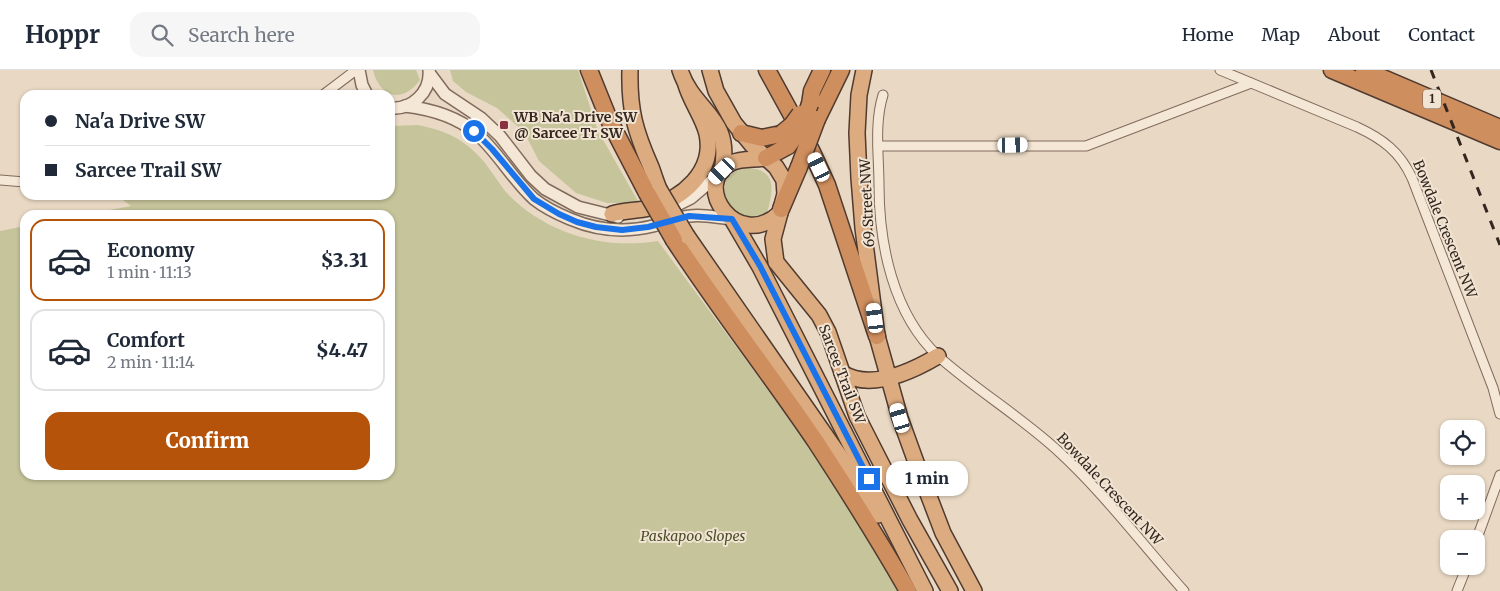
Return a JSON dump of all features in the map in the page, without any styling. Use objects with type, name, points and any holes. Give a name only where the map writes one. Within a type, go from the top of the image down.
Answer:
[{"type":"highway","points":[[589,70],[610,122],[681,238],[713,299],[815,441],[908,591]]},
{"type":"highway","points":[[630,70],[632,119],[653,191]]},
{"type":"highway","points":[[612,214],[650,207],[672,199],[690,186],[701,172],[707,152],[707,137],[680,70]]},
{"type":"highway","points":[[710,70],[713,84],[721,102],[741,133],[778,170],[785,183],[786,191],[780,211]]},
{"type":"highway","points":[[767,70],[811,150],[827,185],[877,336],[903,427],[943,533],[974,591]]},
{"type":"highway","points":[[686,85],[720,130],[725,152],[722,171],[717,182],[718,200],[722,210],[732,219],[744,225],[757,225],[768,222],[780,211],[799,168],[812,103],[822,70]]},
{"type":"highway","points":[[722,171],[738,161],[766,158],[784,140],[801,128],[812,103],[841,70]]},
{"type":"highway","points":[[864,70],[859,95],[857,133],[859,178],[863,228],[877,336]]},
{"type":"highway","points":[[1321,70],[1378,90]]},
{"type":"highway","name":"1","points":[[1332,70],[1500,141]]},
{"type":"highway","name":"1","points":[[1364,70],[1500,128]]},
{"type":"highway","points":[[741,133],[762,138],[784,140]]},
{"type":"highway","name":"Sarcee Trail SW","points":[[780,211],[773,242],[776,262],[819,315],[828,332],[849,397],[866,434],[910,520],[950,591]]},
{"type":"highway","name":"Sarcee Trail SW","points":[[732,219],[760,266],[925,591]]},
{"type":"highway","points":[[681,238],[839,455],[918,577]]},
{"type":"highway","points":[[842,373],[850,378],[864,382],[917,368],[938,356]]},
{"type":"street","points":[[331,90],[357,70],[364,90]]},
{"type":"street","name":"Bowdale Crescent NW","points":[[1220,70],[1371,133],[1387,143],[1400,158],[1412,178],[1490,378],[1500,414]]},
{"type":"street","points":[[395,107],[405,106],[416,101],[424,92],[430,72]]},
{"type":"street","points":[[430,72],[445,94],[481,118],[500,136],[531,176],[546,189],[574,205],[621,218],[632,218],[671,209],[698,193],[722,171]]},
{"type":"street","points":[[878,146],[1086,146],[1252,83]]},
{"type":"street","name":"69 Street NW","points":[[883,95],[879,107],[879,214],[886,262],[904,308],[924,340],[938,356]]},
{"type":"street","points":[[405,106],[441,113],[474,131],[492,149],[534,199],[577,222],[596,227],[622,230],[648,227],[689,216],[732,219]]},
{"type":"street","points":[[0,180],[20,182]]},
{"type":"street","name":"Bowdale Crescent NW","points":[[938,356],[1060,453],[1128,525],[1184,591]]},
{"type":"street","points":[[1480,530],[1500,476]]},
{"type":"street","points":[[1457,591],[1463,575]]},
{"type":"green space","points":[[373,70],[416,70],[420,80],[413,88],[399,95],[395,94],[395,90],[384,90],[376,79]]},
{"type":"green space","points":[[450,70],[578,70],[598,131],[639,203],[607,203],[576,193],[539,161],[524,132],[497,108],[466,92],[453,81]]},
{"type":"green space","name":"Paskapoo Slopes","points":[[417,125],[446,133],[463,142],[488,166],[505,191],[520,206],[556,228],[595,240],[616,243],[658,241],[784,412],[872,545],[898,591],[0,591],[0,231],[20,227],[20,480],[395,480],[395,210],[110,210],[131,206],[123,200],[395,200],[395,126]]},
{"type":"green space","points":[[747,168],[764,172],[769,177],[771,183],[771,197],[767,213],[754,217],[742,215],[733,209],[727,200],[725,190],[727,180],[734,172]]},
{"type":"railway","points":[[1431,70],[1500,245]]},
{"type":"place","name":"WB Na'a Drive SW @ Sarcee Tr SW","points":[[504,125]]},
{"type":"route","points":[[474,131],[492,149],[534,199],[577,222],[596,227],[622,230],[648,227],[689,216],[732,219],[760,266],[869,479]]}]
